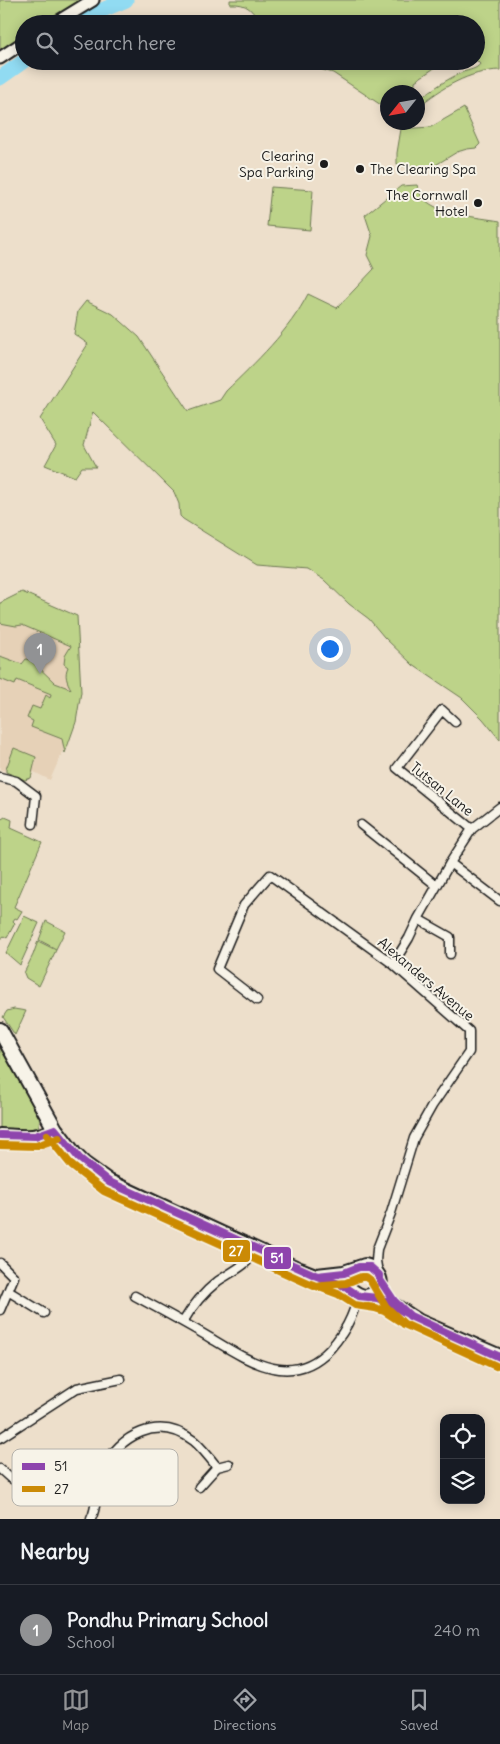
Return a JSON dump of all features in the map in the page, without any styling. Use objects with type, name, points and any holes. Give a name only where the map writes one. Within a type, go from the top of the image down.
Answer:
[{"type":"highway","points":[[0,1030],[55,1129],[74,1154],[95,1173],[139,1196],[317,1276],[342,1285],[360,1295],[388,1302],[419,1322],[500,1357]]},
{"type":"highway","points":[[317,1276],[330,1276],[357,1268],[370,1267],[403,1311]]},
{"type":"highway","points":[[357,1268],[349,1280],[360,1295]]},
{"type":"highway","points":[[360,1295],[377,1290],[379,1277]]},
{"type":"main road","points":[[69,15],[93,0]]},
{"type":"main road","points":[[0,58],[15,48]]},
{"type":"main road","points":[[0,1135],[31,1137],[44,1135],[55,1129]]},
{"type":"street","name":"Tutsan Lane","points":[[455,722],[442,710],[397,768],[472,829]]},
{"type":"street","points":[[0,776],[16,782],[36,796],[34,824]]},
{"type":"street","name":"Tutsan Lane","points":[[392,964],[409,938],[450,863],[472,829],[500,807]]},
{"type":"street","points":[[361,825],[437,886]]},
{"type":"street","points":[[450,863],[500,901]]},
{"type":"street","name":"Alexanders Avenue","points":[[257,1000],[217,969],[244,906],[270,875],[392,964],[469,1031],[470,1052],[432,1106],[414,1138],[391,1213],[377,1249],[376,1261],[379,1277]]},
{"type":"street","points":[[418,919],[450,937],[450,954]]},
{"type":"street","points":[[182,1322],[197,1300],[217,1282],[246,1263],[257,1249]]},
{"type":"street","name":"Alexanders Avenue","points":[[357,1268],[377,1249]]},
{"type":"street","points":[[0,1263],[14,1277],[0,1310]]},
{"type":"street","points":[[8,1291],[44,1312]]},
{"type":"street","points":[[135,1296],[235,1353],[257,1363],[276,1369],[298,1369],[309,1366],[322,1357],[338,1340],[351,1318],[360,1295]]},
{"type":"street","points":[[0,1438],[77,1388],[121,1379]]},
{"type":"street","points":[[117,1449],[132,1436],[143,1431],[160,1428],[179,1433],[194,1441],[217,1467]]},
{"type":"street","points":[[199,1487],[217,1467],[230,1464]]},
{"type":"street","points":[[0,1469],[12,1479]]},
{"type":"street","points":[[91,1519],[95,1506]]},
{"type":"shaded area","points":[[22,592],[77,616],[81,692],[76,722],[50,780],[34,772],[31,778],[25,780],[0,769],[0,603]]},
{"type":"green space","points":[[0,0],[83,0],[58,15],[15,15],[15,43],[0,54]]},
{"type":"green space","points":[[230,0],[500,0],[500,70],[466,77],[446,87],[425,102],[425,95],[451,78],[469,70],[485,70],[485,15],[255,15],[249,8],[230,4]]},
{"type":"green space","points":[[323,70],[432,70],[415,81],[415,85],[380,85],[380,104],[333,73]]},
{"type":"green space","points":[[464,108],[480,144],[476,148],[457,152],[429,169],[416,170],[397,164],[401,130],[425,130],[425,127],[431,127]]},
{"type":"green space","points":[[417,185],[423,198],[440,209],[500,221],[500,740],[462,698],[413,665],[384,637],[369,619],[349,604],[324,580],[307,569],[257,565],[183,519],[180,516],[179,504],[174,492],[93,412],[84,445],[96,467],[82,467],[75,477],[45,465],[56,445],[40,419],[88,344],[74,334],[78,311],[86,301],[113,314],[139,337],[188,411],[220,400],[226,391],[282,333],[308,294],[337,308],[374,269],[367,255],[372,236],[365,215],[401,186]]},
{"type":"green space","points":[[271,187],[313,190],[310,230],[267,226]]},
{"type":"green space","points":[[22,592],[77,616],[81,692],[76,722],[65,753],[62,739],[31,727],[33,721],[27,718],[32,706],[40,709],[46,695],[50,698],[51,694],[17,680],[15,685],[0,679],[0,656],[22,664],[26,659],[31,660],[55,683],[71,689],[66,678],[68,667],[64,664],[65,656],[71,646],[22,625],[16,626],[0,623],[0,603]]},
{"type":"green space","points":[[14,748],[36,757],[31,778],[25,780],[6,772]]},
{"type":"green space","points":[[5,817],[12,820],[11,828],[42,842],[14,907],[22,911],[17,919],[15,918],[13,921],[15,923],[7,938],[4,936],[0,939],[0,820]]},
{"type":"green space","points":[[24,916],[39,923],[20,965],[6,953]]},
{"type":"green space","points":[[46,921],[65,931],[56,949],[39,940]]},
{"type":"green space","points":[[38,941],[56,950],[39,986],[26,978],[24,973]]},
{"type":"green space","points":[[14,1009],[26,1011],[15,1035],[3,1017],[7,1011]]},
{"type":"green space","points":[[0,1041],[40,1115],[39,1125],[35,1131],[0,1130]]},
{"type":"green space","points":[[373,1305],[386,1309],[402,1322],[372,1308]]},
{"type":"waterway","points":[[94,15],[126,0]]},
{"type":"waterway","points":[[0,78],[15,67]]},
{"type":"transit line","name":"51","points":[[55,1129],[79,1158],[109,1182],[317,1276],[344,1273],[359,1267],[370,1267],[379,1275],[380,1280],[394,1301],[410,1316],[500,1357]]},
{"type":"transit line","name":"51","points":[[0,1135],[35,1136],[55,1129]]},
{"type":"transit line","name":"27","points":[[47,1135],[72,1166],[104,1191],[314,1286],[346,1283],[366,1277],[370,1280],[386,1307],[404,1324],[496,1366]]},
{"type":"transit line","name":"27","points":[[0,1145],[36,1146],[59,1138]]},
{"type":"transit line","name":"51","points":[[314,1275],[342,1285],[359,1296],[377,1298],[388,1302],[406,1313]]},
{"type":"transit line","name":"27","points":[[311,1284],[338,1294],[355,1305],[384,1311],[401,1322]]},
{"type":"place","name":"Clearing Spa Parking","points":[[324,164]]},
{"type":"place","name":"The Clearing Spa","points":[[360,169]]},
{"type":"place","name":"The Cornwall Hotel","points":[[478,203]]},
{"type":"place","name":"Pondhu Primary School","points":[[40,674]]}]
